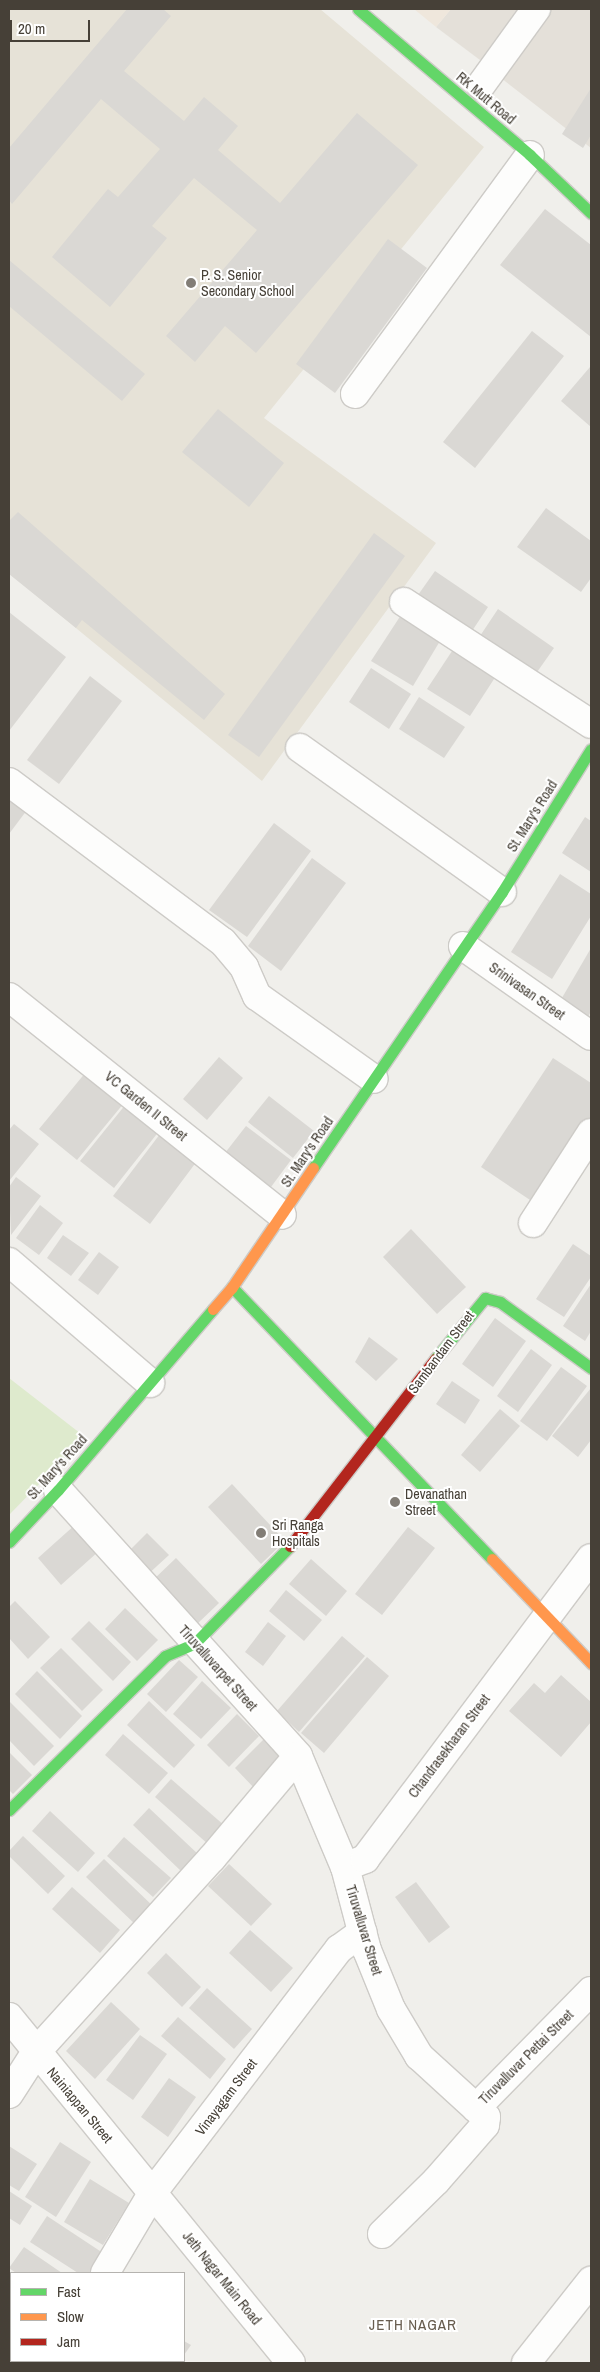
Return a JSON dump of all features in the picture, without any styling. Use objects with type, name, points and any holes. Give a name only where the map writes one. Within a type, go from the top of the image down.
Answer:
[{"type":"main road","name":"RK Mutt Road","points":[[358,9],[530,155],[591,213]]},
{"type":"main road","name":"St. Mary's Road","points":[[9,1542],[58,1490],[232,1287],[282,1216],[463,946],[502,892],[591,750]]},
{"type":"main road","points":[[232,1287],[591,1663]]},
{"type":"main road","name":"Sambandam Street","points":[[375,1438],[485,1298],[500,1302],[591,1368]]},
{"type":"main road","points":[[9,1810],[165,1656],[195,1643],[294,1541],[375,1438]]},
{"type":"street","points":[[481,85],[536,9]]},
{"type":"street","points":[[355,394],[530,155]]},
{"type":"street","points":[[404,602],[591,724]]},
{"type":"street","points":[[300,748],[502,892]]},
{"type":"street","points":[[9,782],[223,942],[244,967],[257,996],[374,1079]]},
{"type":"street","name":"Srinivasan Street","points":[[463,946],[591,1036]]},
{"type":"street","name":"VC Garden II Street","points":[[9,997],[282,1216]]},
{"type":"street","points":[[533,1223],[591,1133]]},
{"type":"street","points":[[9,1262],[150,1383]]},
{"type":"street","name":"Tiruvalluvarpet Street","points":[[58,1490],[298,1756],[345,1867]]},
{"type":"street","points":[[546,1616],[591,1558]]},
{"type":"street","name":"Chandrasekharan Street","points":[[345,1867],[365,1859],[546,1616]]},
{"type":"street","points":[[9,2094],[36,2052],[212,1858],[298,1756]]},
{"type":"street","name":"Tiruvalluvar Street","points":[[345,1867],[362,1932],[390,2009],[418,2056],[476,2108]]},
{"type":"street","name":"Vinayagam Street","points":[[105,2272],[153,2192],[339,1949],[362,1932]]},
{"type":"street","name":"Tiruvalluvar Pettai Street","points":[[382,2234],[436,2181],[485,2125],[486,2117],[476,2108],[591,1991]]},
{"type":"street","name":"Nainiappan Street","points":[[9,2017],[153,2192]]},
{"type":"street","name":"Jeth Nagar Main Road","points":[[153,2192],[292,2363]]},
{"type":"street","points":[[526,2363],[591,2281]]},
{"type":"shaded area","name":"P. S. Senior Secondary School","points":[[9,9],[320,9],[484,147],[264,418],[436,543],[262,781],[9,573]]},
{"type":"shaded area","points":[[414,9],[451,9],[436,27]]},
{"type":"shaded area","points":[[451,9],[523,9],[484,63],[436,27]]},
{"type":"shaded area","points":[[551,9],[591,9],[591,148],[501,78]]},
{"type":"green space","points":[[9,1378],[85,1437],[9,1515]]},
{"type":"building","points":[[127,9],[163,9],[171,16],[124,71],[184,121],[204,97],[238,126],[218,150],[280,203],[357,113],[418,165],[256,353],[225,326],[195,362],[166,336],[257,230],[194,178],[152,226],[167,238],[110,307],[52,257],[108,189],[118,197],[160,149],[101,99],[12,204],[9,200],[9,148]]},
{"type":"building","points":[[591,88],[591,135],[583,148],[562,134]]},
{"type":"building","points":[[545,209],[591,245],[591,337],[500,265]]},
{"type":"building","points":[[388,239],[427,268],[335,393],[296,364]]},
{"type":"building","points":[[9,260],[145,374],[122,401],[9,306]]},
{"type":"building","points":[[532,331],[564,356],[475,468],[443,442]]},
{"type":"building","points":[[590,367],[591,369],[591,427],[561,401]]},
{"type":"building","points":[[218,409],[284,463],[249,507],[182,452]]},
{"type":"building","points":[[546,508],[591,541],[591,578],[581,592],[517,547]]},
{"type":"building","points":[[18,512],[225,694],[204,720],[82,620],[76,628],[9,574],[9,521]]},
{"type":"building","points":[[374,533],[405,556],[259,757],[228,735]]},
{"type":"building","points":[[435,571],[488,607],[472,631],[418,595]]},
{"type":"building","points":[[498,609],[554,648],[535,675],[480,636]]},
{"type":"building","points":[[9,612],[66,657],[9,731]]},
{"type":"building","points":[[401,615],[440,641],[413,686],[371,661]]},
{"type":"building","points":[[454,648],[496,676],[470,716],[427,689]]},
{"type":"building","points":[[371,668],[411,694],[389,729],[349,702]]},
{"type":"building","points":[[90,676],[122,701],[59,784],[27,760]]},
{"type":"building","points":[[419,697],[465,727],[444,758],[399,729]]},
{"type":"building","points":[[9,796],[27,810],[9,834]]},
{"type":"building","points":[[585,817],[591,821],[591,872],[562,853]]},
{"type":"building","points":[[274,823],[311,851],[247,937],[209,910]]},
{"type":"building","points":[[312,858],[346,883],[281,971],[248,946]]},
{"type":"building","points":[[560,874],[591,894],[591,916],[552,979],[511,952]]},
{"type":"building","points":[[591,948],[591,1011],[587,1019],[559,1003]]},
{"type":"building","points":[[219,1057],[243,1078],[207,1120],[183,1099]]},
{"type":"building","points":[[553,1058],[591,1083],[591,1121],[536,1204],[481,1167]]},
{"type":"building","points":[[86,1072],[124,1103],[77,1160],[39,1129]]},
{"type":"building","points":[[269,1096],[314,1131],[293,1158],[248,1122]]},
{"type":"building","points":[[126,1104],[160,1130],[114,1188],[80,1161]]},
{"type":"building","points":[[14,1124],[39,1144],[9,1181],[9,1130]]},
{"type":"building","points":[[246,1126],[291,1160],[271,1187],[225,1153]]},
{"type":"building","points":[[160,1134],[197,1161],[150,1224],[113,1196]]},
{"type":"building","points":[[16,1177],[41,1196],[11,1235],[9,1187]]},
{"type":"building","points":[[40,1205],[63,1223],[39,1255],[16,1238]]},
{"type":"building","points":[[411,1229],[466,1287],[437,1314],[383,1257]]},
{"type":"building","points":[[63,1235],[89,1253],[71,1276],[47,1258]]},
{"type":"building","points":[[573,1244],[591,1256],[591,1277],[564,1317],[536,1299]]},
{"type":"building","points":[[99,1252],[119,1267],[98,1295],[78,1280]]},
{"type":"building","points":[[591,1284],[591,1331],[585,1341],[563,1326]]},
{"type":"building","points":[[495,1318],[526,1341],[493,1387],[462,1364]]},
{"type":"building","points":[[369,1337],[398,1359],[376,1381],[355,1362]]},
{"type":"building","points":[[531,1349],[552,1365],[518,1412],[497,1396]]},
{"type":"building","points":[[561,1367],[587,1386],[547,1441],[520,1421]]},
{"type":"building","points":[[452,1381],[480,1400],[465,1424],[436,1404]]},
{"type":"building","points":[[591,1388],[591,1440],[578,1457],[552,1436]]},
{"type":"building","points":[[500,1409],[520,1426],[480,1472],[461,1455]]},
{"type":"building","points":[[232,1484],[285,1541],[261,1564],[208,1507]]},
{"type":"building","points":[[76,1524],[99,1551],[61,1585],[38,1558]]},
{"type":"building","points":[[408,1527],[435,1548],[382,1615],[355,1594]]},
{"type":"building","points":[[147,1533],[169,1555],[145,1577],[124,1556]]},
{"type":"building","points":[[176,1558],[219,1603],[195,1626],[152,1581]]},
{"type":"building","points":[[311,1559],[347,1591],[326,1616],[289,1584]]},
{"type":"building","points":[[286,1590],[322,1620],[304,1641],[269,1611]]},
{"type":"building","points":[[15,1601],[50,1637],[28,1659],[9,1638],[9,1607]]},
{"type":"building","points":[[125,1608],[158,1640],[137,1661],[105,1629]]},
{"type":"building","points":[[89,1621],[131,1662],[113,1681],[71,1639]]},
{"type":"building","points":[[268,1622],[286,1636],[263,1666],[245,1652]]},
{"type":"building","points":[[342,1636],[365,1656],[299,1732],[277,1711]]},
{"type":"building","points":[[61,1648],[103,1690],[82,1711],[40,1668]]},
{"type":"building","points":[[367,1657],[389,1676],[324,1753],[301,1733]]},
{"type":"building","points":[[179,1660],[198,1677],[166,1712],[147,1694]]},
{"type":"building","points":[[37,1671],[82,1716],[60,1739],[15,1694]]},
{"type":"building","points":[[561,1675],[591,1702],[591,1722],[561,1757],[509,1711],[534,1683],[545,1693]]},
{"type":"building","points":[[202,1681],[231,1708],[201,1739],[173,1714]]},
{"type":"building","points":[[9,1701],[54,1746],[34,1766],[9,1740]]},
{"type":"building","points":[[149,1701],[195,1745],[174,1768],[127,1725]]},
{"type":"building","points":[[237,1714],[259,1736],[229,1767],[207,1745]]},
{"type":"building","points":[[123,1734],[168,1773],[149,1794],[105,1755]]},
{"type":"building","points":[[264,1739],[286,1762],[257,1791],[235,1768]]},
{"type":"building","points":[[9,1752],[32,1775],[13,1794],[9,1790]]},
{"type":"building","points":[[171,1779],[225,1826],[209,1845],[155,1797]]},
{"type":"building","points":[[149,1808],[199,1855],[182,1872],[133,1825]]},
{"type":"building","points":[[50,1811],[95,1853],[78,1872],[32,1831]]},
{"type":"building","points":[[23,1836],[65,1876],[48,1894],[9,1856],[9,1851]]},
{"type":"building","points":[[124,1837],[171,1878],[153,1897],[107,1856]]},
{"type":"building","points":[[104,1859],[156,1909],[138,1927],[86,1877]]},
{"type":"building","points":[[229,1864],[272,1904],[251,1926],[208,1886]]},
{"type":"building","points":[[416,1882],[450,1927],[429,1943],[395,1897]]},
{"type":"building","points":[[72,1887],[120,1930],[100,1953],[52,1909]]},
{"type":"building","points":[[250,1930],[293,1968],[271,1992],[229,1953]]},
{"type":"building","points":[[166,1953],[201,1987],[182,2007],[147,1973]]},
{"type":"building","points":[[207,1988],[252,2029],[234,2049],[189,2008]]},
{"type":"building","points":[[111,2002],[140,2029],[95,2079],[66,2051]]},
{"type":"building","points":[[178,2017],[226,2059],[210,2079],[161,2036]]},
{"type":"building","points":[[140,2035],[167,2054],[133,2100],[106,2080]]},
{"type":"building","points":[[169,2078],[196,2097],[168,2137],[141,2117]]},
{"type":"building","points":[[60,2142],[91,2162],[56,2217],[25,2197]]},
{"type":"building","points":[[9,2146],[37,2164],[19,2191],[9,2185]]},
{"type":"building","points":[[90,2179],[129,2203],[103,2245],[64,2222]]},
{"type":"building","points":[[9,2191],[32,2206],[20,2225],[9,2218]]},
{"type":"building","points":[[47,2216],[103,2253],[91,2272],[76,2272],[30,2242]]},
{"type":"building","points":[[24,2247],[61,2272],[15,2272],[9,2268]]},
{"type":"building","points":[[9,2274],[10,2312],[9,2312]]},
{"type":"building","points":[[185,2342],[191,2345],[185,2354]]},
{"type":"traffic: fast","points":[[358,9],[530,155],[591,213]]},
{"type":"traffic: fast","points":[[313,1168],[502,892],[591,749]]},
{"type":"traffic: fast","points":[[232,1287],[492,1559]]},
{"type":"traffic: fast","points":[[435,1359],[485,1298],[500,1302],[591,1368]]},
{"type":"traffic: fast","points":[[9,1542],[58,1490],[213,1309]]},
{"type":"traffic: fast","points":[[9,1810],[165,1656],[195,1643],[290,1546]]},
{"type":"traffic: slow","points":[[213,1309],[232,1287],[313,1168]]},
{"type":"traffic: slow","points":[[492,1559],[591,1663]]},
{"type":"traffic: jam","points":[[290,1546],[435,1359]]},
{"type":"place","name":"P. S. Senior Secondary School","points":[[191,283]]},
{"type":"place","name":"Devanathan Street","points":[[395,1502]]},
{"type":"place","name":"Sri Ranga Hospitals","points":[[261,1533]]},
{"type":"district","name":"JETH NAGAR","points":[[413,2325]]}]
